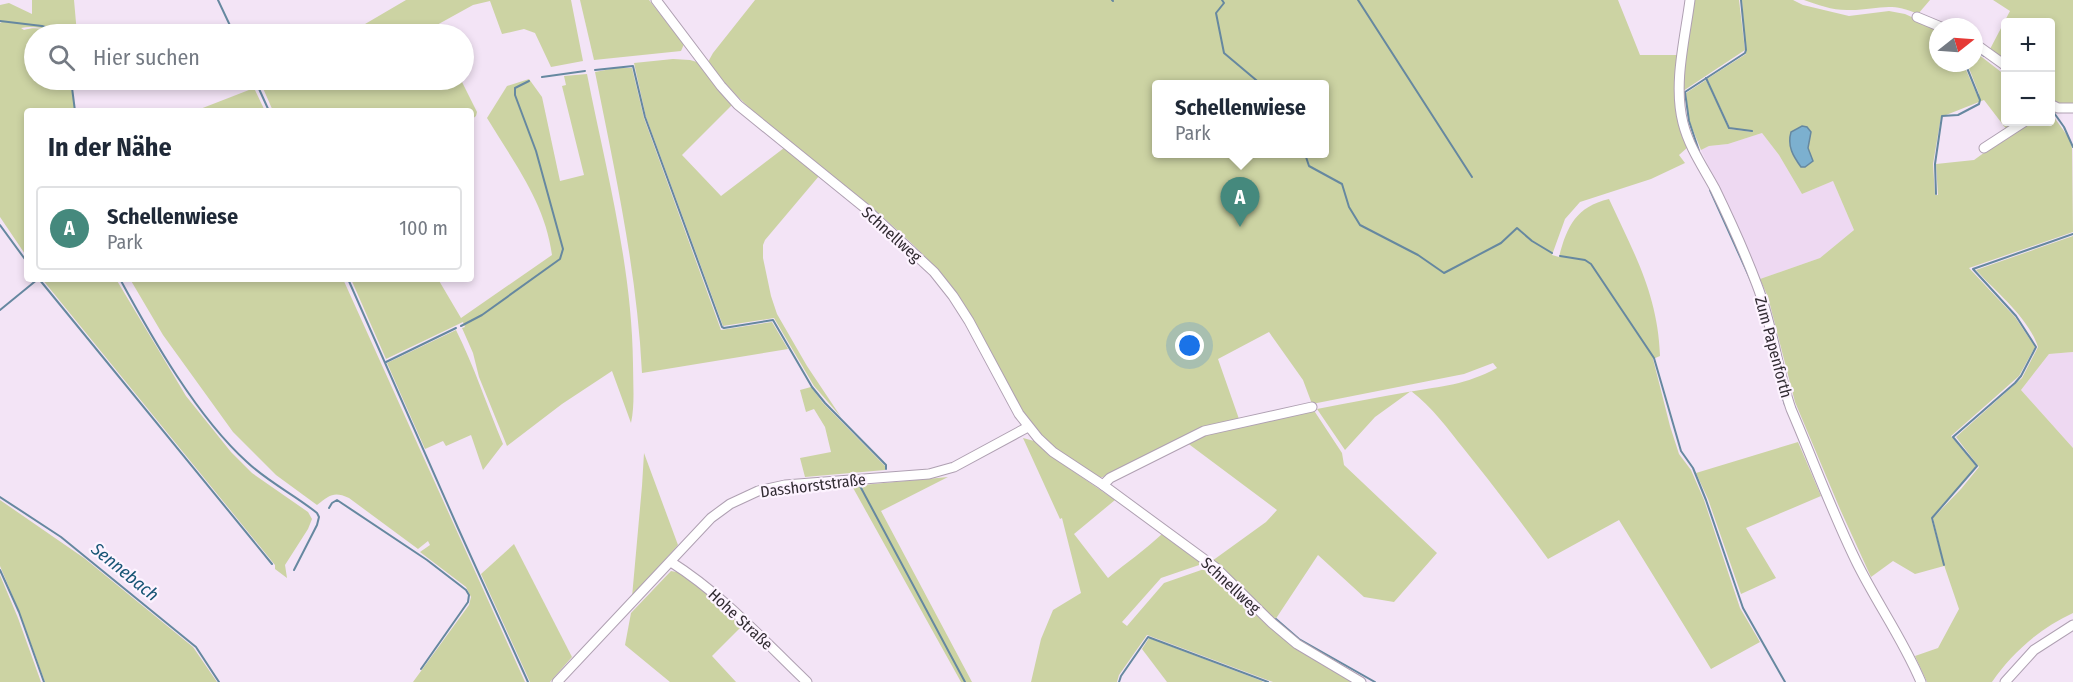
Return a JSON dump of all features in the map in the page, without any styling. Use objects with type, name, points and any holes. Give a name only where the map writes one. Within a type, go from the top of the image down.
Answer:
[{"type":"street","name":"Schnellweg","points":[[656,0],[738,105],[865,208],[934,272],[969,321],[1019,414],[1028,427],[1053,452],[1103,485],[1216,568],[1278,629],[1297,644],[1361,682]]},
{"type":"street","name":"Zum Papenforth","points":[[1690,0],[1682,55],[1680,89],[1683,122],[1697,160],[1714,188],[1756,281],[1791,409],[1850,547],[1866,580],[1908,653],[1921,682]]},
{"type":"street","points":[[1917,16],[1929,22]]},
{"type":"street","points":[[1983,50],[2001,63]]},
{"type":"street","points":[[2055,107],[2073,108]]},
{"type":"street","points":[[1984,148],[2018,126]]},
{"type":"street","points":[[1103,485],[1110,478],[1204,430],[1312,407]]},
{"type":"street","name":"Dasshorststraße","points":[[556,682],[711,518],[730,504],[758,491],[785,485],[929,474],[954,467],[1028,427]]},
{"type":"street","name":"Hohe Straße","points":[[671,562],[698,579],[720,598],[807,682]]},
{"type":"street","points":[[2005,682],[2034,650],[2073,625]]},
{"type":"shaded area","points":[[1762,133],[1779,155],[1802,194],[1833,181],[1854,230],[1820,258],[1760,279],[1701,150]]},
{"type":"shaded area","points":[[2073,352],[2073,448],[2021,390],[2049,354]]},
{"type":"green space","points":[[32,0],[74,0],[76,24],[24,24],[24,28],[21,28],[24,30],[24,90],[72,90],[75,108],[24,108],[24,253],[0,217],[0,23],[2,22],[0,21],[0,5],[9,3],[32,14]]},
{"type":"green space","points":[[406,0],[571,0],[583,61],[551,67],[535,33],[524,29],[502,34],[490,1],[473,5],[439,24],[365,24]]},
{"type":"green space","points":[[580,0],[649,0],[684,44],[681,51],[594,60]]},
{"type":"green space","points":[[755,0],[1618,0],[1640,55],[1679,55],[1688,147],[1679,155],[1685,163],[1651,179],[1580,202],[1565,219],[1552,255],[1559,257],[1570,227],[1581,213],[1588,207],[1609,199],[1636,256],[1650,294],[1655,313],[1660,356],[1653,359],[1679,454],[1691,470],[1704,500],[1740,608],[1760,642],[1711,669],[1619,520],[1548,559],[1446,426],[1412,391],[1475,378],[1497,368],[1493,363],[1464,374],[1312,404],[1303,380],[1269,332],[1218,359],[1239,419],[1203,428],[1110,475],[1099,478],[1068,458],[1041,435],[1022,409],[967,308],[937,269],[875,210],[752,110],[708,62]]},
{"type":"green space","points":[[1694,0],[1739,0],[1745,50],[1683,91],[1685,56]]},
{"type":"green space","points":[[1742,0],[1793,0],[1803,5],[1849,16],[1889,11],[1905,14],[1929,25],[1929,72],[1967,72],[1977,95],[1979,94],[1970,72],[1983,72],[1983,58],[2001,72],[2001,122],[1984,100],[1941,117],[1933,164],[1935,195],[1938,195],[1936,164],[1974,160],[2021,126],[2055,126],[2055,119],[2069,138],[2072,148],[2073,232],[1969,268],[2015,317],[2035,347],[2019,376],[1951,436],[1975,468],[1931,518],[1944,566],[1915,574],[1893,561],[1871,577],[1795,402],[1768,297],[1760,279],[1820,258],[1854,230],[1833,181],[1802,194],[1779,155],[1762,133],[1701,150],[1689,120],[1686,93],[1706,80],[1729,129],[1753,132],[1730,128],[1707,79],[1746,54]],"holes":[[[1802,126],[1811,132],[1808,148],[1811,156],[1801,167],[1792,151],[1791,132]]]},
{"type":"green space","points":[[1804,0],[1930,0],[1918,14],[1892,7],[1838,10]]},
{"type":"green space","points":[[1993,0],[2073,0],[2073,105],[2060,106],[2055,103],[2055,18],[2006,18],[2010,11]]},
{"type":"green space","points":[[2001,28],[2001,60],[1989,51]]},
{"type":"green space","points":[[673,59],[697,62],[732,105],[682,155],[721,196],[784,148],[819,176],[765,240],[763,258],[777,314],[807,366],[841,417],[814,386],[774,318],[723,326],[646,117],[634,63]]},
{"type":"green space","points":[[632,68],[644,118],[721,330],[772,322],[788,349],[642,373],[630,259],[595,72]]},
{"type":"green space","points":[[587,74],[617,218],[632,327],[631,423],[612,371],[562,404],[507,446],[479,377],[473,353],[462,328],[465,327],[463,322],[386,359],[352,282],[440,282],[461,318],[552,255],[543,218],[535,200],[518,167],[487,118],[507,86],[529,79],[542,97],[560,181],[584,175],[562,86],[566,85],[564,76]]},
{"type":"green space","points":[[249,90],[255,90],[264,108],[203,108]]},
{"type":"green space","points":[[264,90],[466,90],[477,112],[474,118],[474,108],[272,108]]},
{"type":"green space","points":[[2073,236],[2073,352],[2049,354],[2021,390],[2073,448],[2073,613],[2049,626],[2028,642],[2008,661],[1992,682],[1927,682],[1915,656],[1938,648],[1959,609],[1945,568],[1933,518],[1979,467],[1956,437],[2022,378],[2038,347],[2020,316],[1976,270]]},
{"type":"green space","points":[[44,282],[118,282],[186,396],[231,452],[252,473],[308,512],[312,519],[285,565],[287,578],[275,569],[275,565]]},
{"type":"green space","points":[[132,282],[344,282],[525,682],[413,682],[469,605],[471,597],[466,587],[420,552],[430,545],[428,541],[418,549],[349,498],[332,495],[317,505],[276,475],[233,432],[163,335]]},
{"type":"green space","points":[[456,330],[503,444],[483,470],[471,435],[446,446],[443,441],[425,449],[387,363]]},
{"type":"green space","points":[[811,387],[823,403],[885,466],[885,470],[805,477],[800,458],[831,452],[825,427],[814,409],[806,412],[800,390]]},
{"type":"green space","points":[[1410,392],[1375,417],[1345,450],[1317,409],[1374,398]]},
{"type":"green space","points":[[1313,409],[1342,453],[1344,465],[1437,553],[1394,602],[1364,597],[1318,555],[1275,620],[1212,561],[1266,522],[1277,510],[1186,442],[1205,434]]},
{"type":"green space","points":[[1023,438],[1034,441],[1051,456],[1115,500],[1074,534],[1108,578],[1162,534],[1202,564],[1161,578],[1122,622],[1127,626],[1164,583],[1207,568],[1294,648],[1352,682],[1273,682],[1147,635],[1119,675],[1117,682],[1031,682],[1041,639],[1053,610],[1081,593],[1062,518],[1060,519]]},
{"type":"green space","points":[[1798,442],[1821,496],[1746,528],[1776,578],[1741,594],[1708,499],[1696,473]]},
{"type":"green space","points":[[644,453],[678,545],[632,597],[642,486]]},
{"type":"green space","points":[[948,477],[881,511],[972,682],[961,682],[852,486]]},
{"type":"green space","points":[[0,500],[84,558],[193,647],[217,682],[45,682],[0,566]]},
{"type":"green space","points":[[514,544],[572,657],[550,682],[530,682],[481,574]]},
{"type":"green space","points":[[671,571],[682,573],[744,624],[712,656],[736,682],[670,682],[625,645],[631,613]]},
{"type":"green space","points":[[0,575],[18,618],[41,682],[0,682]]},
{"type":"green space","points":[[1149,638],[1263,682],[1167,682],[1142,649]]},
{"type":"water","points":[[1802,126],[1807,127],[1811,132],[1808,148],[1813,161],[1805,167],[1801,167],[1796,159],[1790,142],[1791,132]]},
{"type":"waterway","points":[[218,0],[229,24]]},
{"type":"waterway","points":[[1222,0],[1224,3],[1216,13],[1224,53],[1256,80]]},
{"type":"waterway","points":[[1358,0],[1472,177]]},
{"type":"waterway","points":[[1699,151],[1689,121],[1685,92],[1745,53],[1741,0]]},
{"type":"waterway","points":[[0,21],[25,24]]},
{"type":"waterway","points":[[595,70],[633,66],[645,117],[722,327],[773,320],[812,387],[886,465],[886,469]]},
{"type":"waterway","points":[[542,77],[585,71]]},
{"type":"waterway","points":[[1936,194],[1935,164],[1942,116],[1958,115],[1979,104],[1980,100],[1969,72]]},
{"type":"waterway","points":[[1706,78],[1729,128],[1752,131]]},
{"type":"waterway","points":[[461,326],[482,315],[560,259],[563,249],[536,151],[515,95],[515,88],[529,81]]},
{"type":"waterway","points":[[72,90],[75,108]]},
{"type":"waterway","points":[[260,90],[268,108]]},
{"type":"waterway","points":[[2055,114],[2073,147]]},
{"type":"waterway","points":[[1306,158],[1309,166],[1342,184],[1349,207],[1360,225],[1418,255],[1444,273],[1501,243],[1517,228],[1532,241],[1552,253]]},
{"type":"waterway","points":[[1710,190],[1752,283]]},
{"type":"waterway","points":[[0,225],[24,258]]},
{"type":"waterway","points":[[1944,565],[1932,518],[1977,466],[1953,437],[2015,383],[2036,347],[2016,316],[1973,269],[2073,234]]},
{"type":"waterway","points":[[1560,256],[1585,260],[1591,264],[1654,358],[1681,451],[1693,468],[1706,500],[1743,608],[1785,682]]},
{"type":"waterway","points":[[0,310],[34,282]]},
{"type":"waterway","points":[[41,282],[272,564]]},
{"type":"waterway","points":[[122,282],[177,376],[228,444],[255,469],[317,513],[319,517],[317,525],[294,570]]},
{"type":"waterway","points":[[349,282],[528,682]]},
{"type":"waterway","points":[[386,362],[456,328]]},
{"type":"waterway","points":[[1775,370],[1785,405]]},
{"type":"waterway","points":[[860,486],[965,682]]},
{"type":"waterway","name":"Sennebach","points":[[0,497],[61,537],[196,647],[219,682]]},
{"type":"waterway","points":[[329,508],[337,500],[427,560],[466,590],[469,595],[468,602],[421,669]]},
{"type":"waterway","points":[[0,570],[19,612],[44,682]]},
{"type":"waterway","points":[[1276,619],[1299,639],[1375,682]]},
{"type":"waterway","points":[[1119,682],[1148,637],[1268,682]]},
{"type":"place","name":"Schellenwiese","points":[[1240,227]]}]
